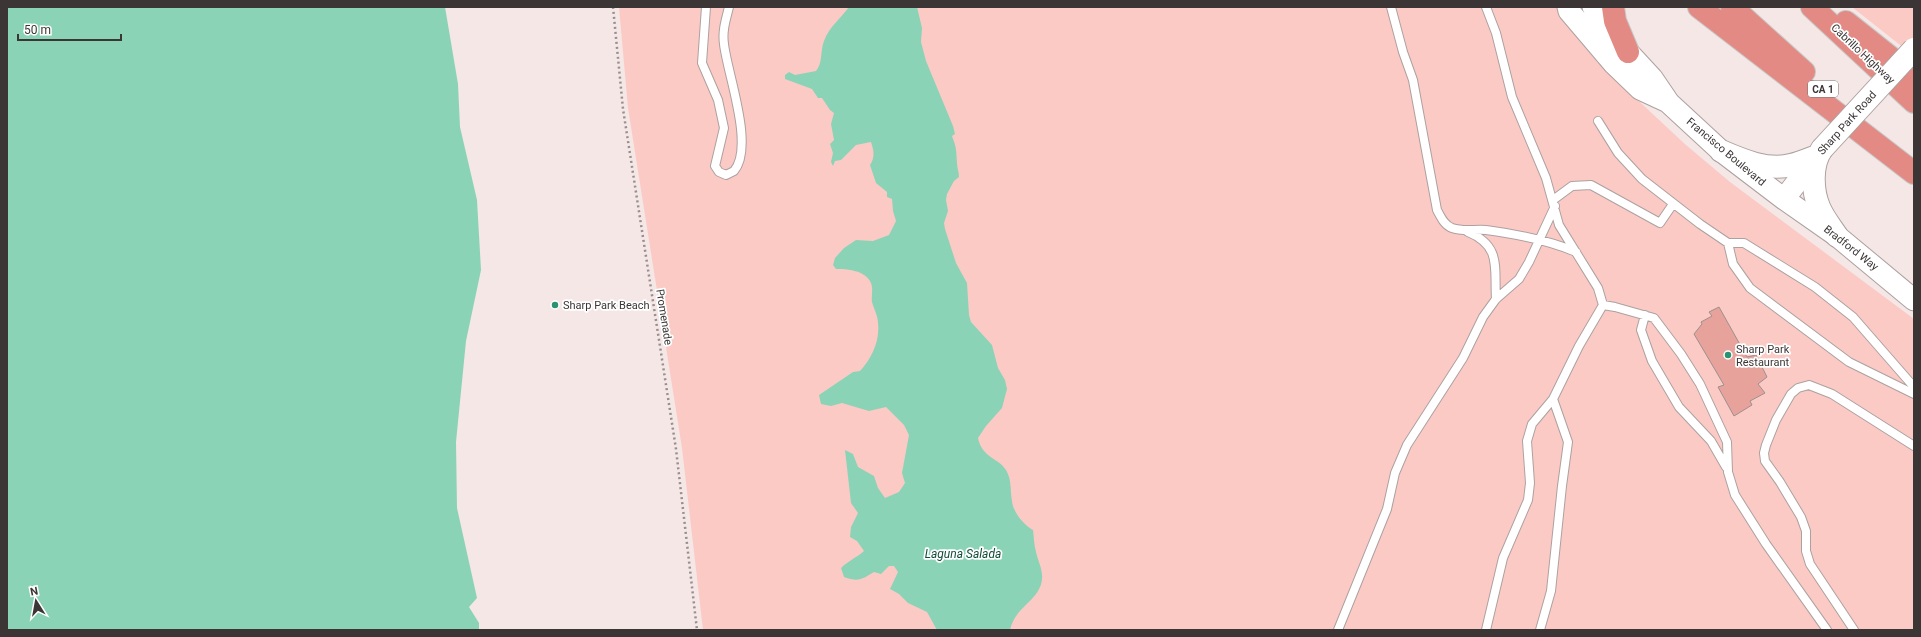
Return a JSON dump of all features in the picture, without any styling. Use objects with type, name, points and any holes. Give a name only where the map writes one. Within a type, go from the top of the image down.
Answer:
[{"type":"highway","points":[[1613,7],[1615,21],[1628,52]]},
{"type":"highway","points":[[1699,7],[1914,173]]},
{"type":"highway","name":"CA 1","points":[[1732,7],[1914,170]]},
{"type":"highway","name":"Cabrillo Highway","points":[[1812,7],[1914,102]]},
{"type":"highway","points":[[1827,7],[1914,76]]},
{"type":"main road","name":"Sharp Park Road","points":[[1820,153],[1914,49]]},
{"type":"main road","points":[[1721,151],[1742,160],[1762,165],[1790,165],[1820,153]]},
{"type":"main road","points":[[1820,153],[1814,176],[1816,194],[1819,208],[1837,236]]},
{"type":"street","name":"Francisco Boulevard","points":[[1568,7],[1569,11],[1614,64],[1640,89],[1669,103]]},
{"type":"street","name":"Francisco Boulevard","points":[[1593,7],[1628,52],[1652,78],[1669,103],[1721,151],[1784,199]]},
{"type":"street","name":"Sharp Park Road","points":[[1784,199],[1820,153]]},
{"type":"street","name":"Bradford Way","points":[[1784,199],[1837,236],[1914,300]]},
{"type":"lane","points":[[706,7],[702,63],[718,100],[723,119],[722,141],[715,166],[719,172],[726,175],[733,171],[737,164],[741,144],[739,114],[723,41],[729,7]]},
{"type":"lane","points":[[1392,7],[1403,52],[1413,80],[1437,210],[1444,223],[1452,228],[1498,232],[1539,240],[1563,246],[1576,252]]},
{"type":"lane","points":[[1486,7],[1496,33],[1512,97],[1546,178],[1559,225],[1598,288],[1603,305],[1579,346],[1553,399],[1532,424],[1528,447],[1530,483],[1528,500],[1503,558],[1486,630]]},
{"type":"lane","points":[[1598,121],[1618,153],[1642,179],[1673,204],[1728,244],[1744,243],[1815,286],[1853,317],[1914,387]]},
{"type":"lane","points":[[1338,630],[1387,509],[1399,459],[1463,358],[1483,317],[1496,299],[1519,279],[1539,240],[1554,203],[1572,186],[1591,185],[1660,223],[1673,204]]},
{"type":"lane","points":[[1465,230],[1481,237],[1489,244],[1495,267],[1496,299]]},
{"type":"lane","points":[[1728,244],[1733,264],[1750,288],[1849,362],[1914,394]]},
{"type":"lane","points":[[1603,305],[1654,318],[1664,330],[1700,384],[1727,442],[1728,472]]},
{"type":"lane","points":[[1645,315],[1641,330],[1652,361],[1679,407],[1711,441],[1724,460],[1735,495],[1801,595],[1827,630]]},
{"type":"lane","points":[[1854,630],[1810,564],[1806,551],[1806,532],[1800,517],[1780,482],[1765,461],[1764,453],[1766,445],[1776,420],[1791,394],[1798,388],[1809,385],[1832,394],[1914,446]]},
{"type":"lane","points":[[1540,630],[1551,591],[1568,442],[1553,399]]},
{"type":"path","name":"Promenade","points":[[613,7],[623,109],[676,449],[697,630]]},
{"type":"shaded area","points":[[619,7],[1557,7],[1581,39],[1628,91],[1686,145],[1730,182],[1914,319],[1914,630],[703,630],[682,448],[628,108]]},
{"type":"shaded area","points":[[1852,7],[1914,7],[1914,56]]},
{"type":"water","points":[[7,7],[445,7],[458,84],[460,127],[477,200],[481,270],[466,341],[456,442],[457,508],[477,598],[469,607],[479,623],[479,630],[7,630]]},
{"type":"water","name":"Laguna Salada","points":[[849,7],[917,7],[922,28],[921,42],[926,61],[953,126],[955,134],[952,136],[955,144],[959,177],[954,181],[947,194],[946,200],[948,211],[944,223],[945,229],[956,263],[967,283],[969,315],[971,322],[992,345],[998,368],[1005,380],[1007,389],[1002,408],[986,426],[978,438],[983,450],[1003,466],[1008,474],[1014,509],[1019,517],[1033,530],[1035,549],[1042,572],[1042,579],[1037,593],[1017,615],[1010,630],[937,630],[927,612],[908,603],[899,594],[890,589],[898,572],[894,566],[889,566],[881,574],[874,572],[856,580],[844,577],[841,568],[864,551],[857,541],[850,537],[851,527],[858,513],[851,503],[845,450],[853,454],[858,467],[874,476],[878,488],[885,498],[899,492],[905,483],[902,473],[909,435],[904,425],[886,407],[869,411],[842,403],[831,406],[821,404],[819,395],[853,372],[860,371],[868,361],[878,336],[878,320],[872,302],[872,289],[870,281],[859,272],[836,269],[833,265],[835,258],[844,248],[856,240],[873,241],[889,235],[896,221],[892,199],[887,197],[887,192],[876,183],[870,165],[874,154],[871,142],[856,145],[841,160],[835,161],[833,166],[831,162],[833,153],[830,144],[834,140],[831,124],[834,113],[830,110],[822,98],[818,98],[812,89],[785,79],[785,75],[789,72],[795,75],[816,71],[821,61],[826,36]]},
{"type":"building","points":[[1719,307],[1747,357],[1756,355],[1767,377],[1758,384],[1765,393],[1750,401],[1752,405],[1734,416],[1718,387],[1724,385],[1694,334],[1702,324],[1701,322],[1712,316],[1709,312]]},
{"type":"place","name":"Sharp Park Beach","points":[[555,305]]},
{"type":"place","name":"Sharp Park Restaurant","points":[[1728,355]]}]
